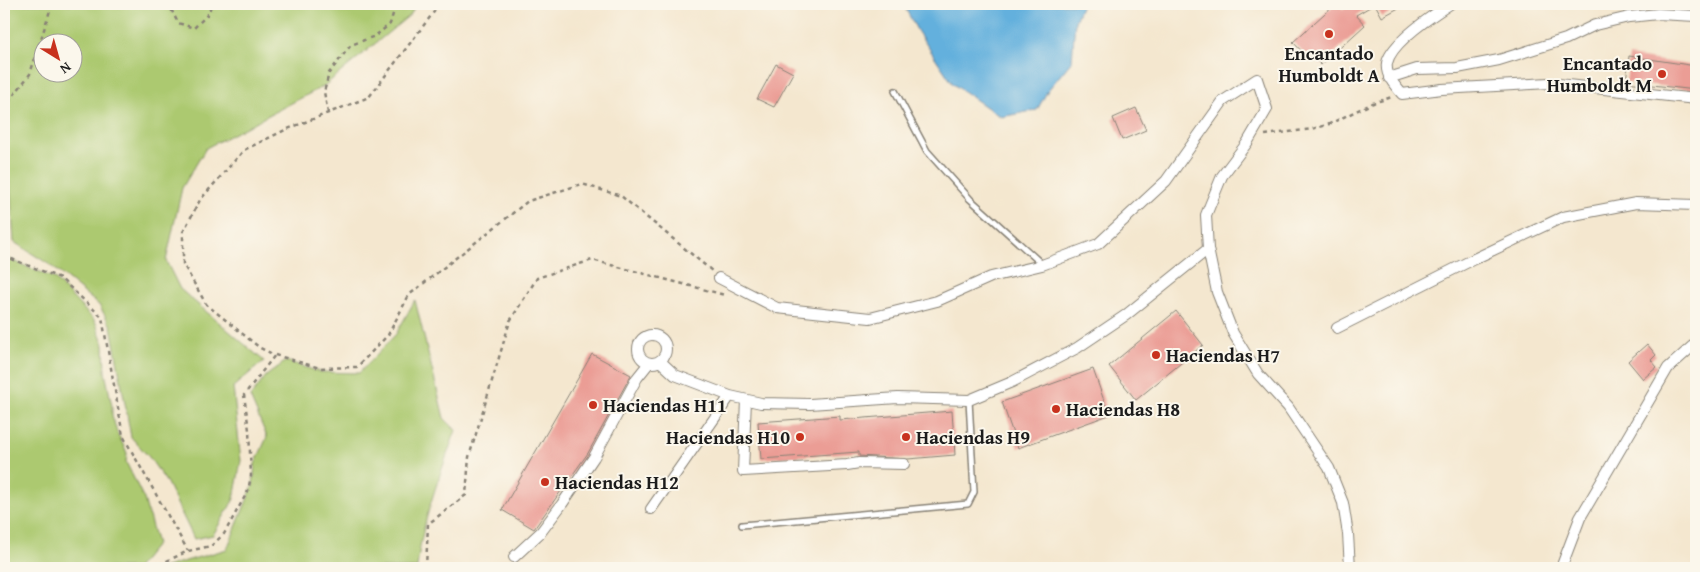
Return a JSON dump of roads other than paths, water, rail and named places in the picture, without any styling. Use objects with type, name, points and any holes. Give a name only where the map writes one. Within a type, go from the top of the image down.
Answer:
[{"type":"street","points":[[1450,4],[1415,28],[1395,49],[1387,63],[1389,78],[1402,94],[1442,89],[1549,83],[1696,99]]},
{"type":"street","points":[[1389,78],[1417,69],[1456,68],[1499,60],[1566,39],[1595,25],[1629,17],[1658,14],[1696,16]]},
{"type":"street","points":[[719,278],[777,308],[870,318],[937,301],[991,277],[1042,265],[1098,244],[1166,181],[1223,101],[1257,79],[1267,109],[1248,143],[1222,176],[1206,215],[1208,250],[1217,292],[1233,333],[1258,374],[1288,407],[1329,468],[1343,503],[1348,534],[1350,568]]},
{"type":"street","points":[[1337,328],[1474,259],[1563,217],[1636,204],[1696,205]]},
{"type":"street","points":[[514,557],[541,532],[562,504],[594,457],[637,378],[655,362],[675,375],[730,396],[761,403],[810,404],[898,398],[970,400],[1012,382],[1077,348],[1126,315],[1208,250]]},
{"type":"street","points":[[1561,568],[1580,518],[1668,368],[1696,343]]},
{"type":"street","points":[[651,509],[730,396]]},
{"type":"street","points":[[746,400],[743,471],[859,463],[904,464]]},
{"type":"lane","points":[[895,91],[927,151],[970,199],[1042,265]]},
{"type":"lane","points":[[742,526],[968,504],[974,492],[970,400]]},
{"type":"water","points":[[903,4],[1082,4],[1075,21],[1072,61],[1048,90],[1037,110],[1001,117],[953,84],[918,32]]},
{"type":"place","name":"Encantado Humboldt A","points":[[1329,34]]},
{"type":"place","name":"Encantado Humboldt M","points":[[1662,74]]},
{"type":"place","name":"Haciendas H7","points":[[1156,355]]},
{"type":"place","name":"Haciendas H11","points":[[593,405]]},
{"type":"place","name":"Haciendas H8","points":[[1056,409]]},
{"type":"place","name":"Haciendas H10","points":[[800,437]]},
{"type":"place","name":"Haciendas H9","points":[[906,437]]},
{"type":"place","name":"Haciendas H12","points":[[545,482]]}]
